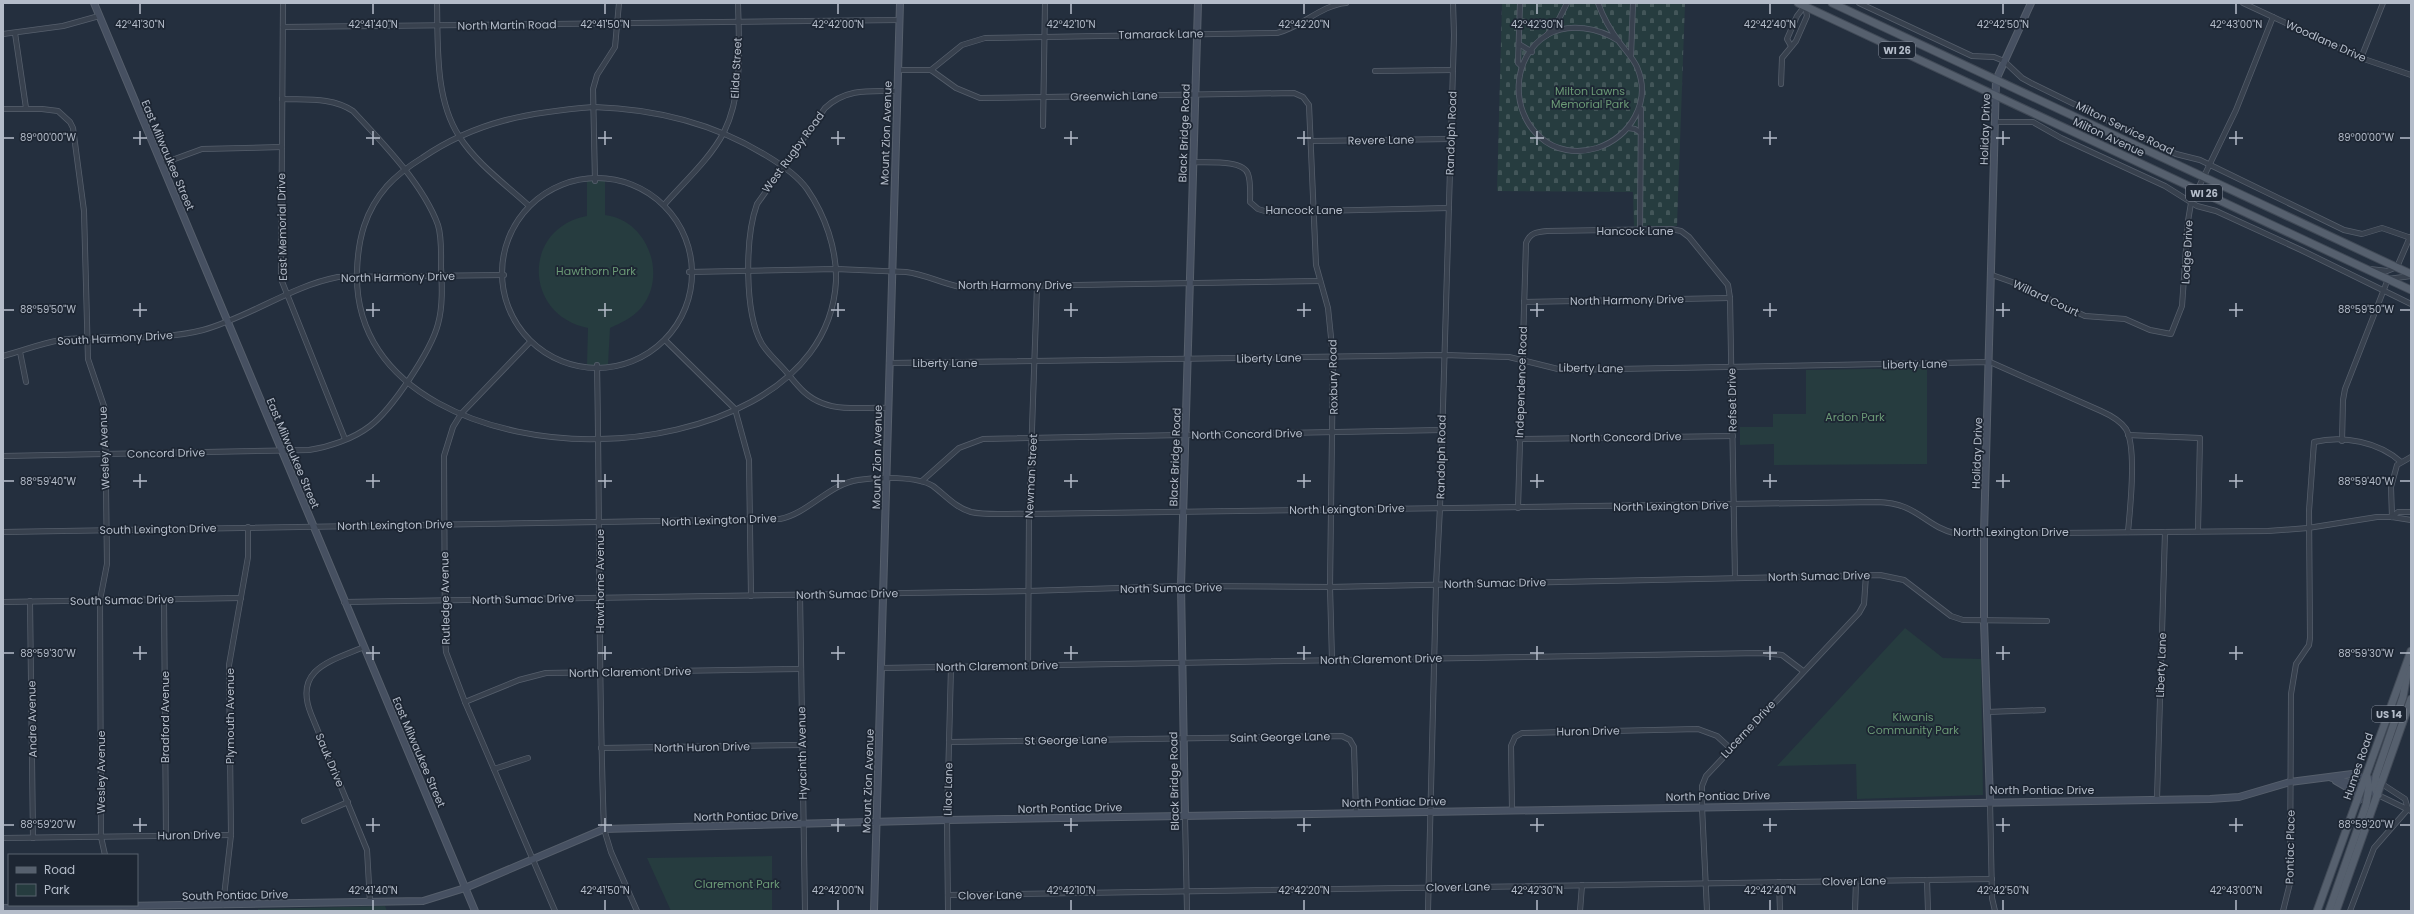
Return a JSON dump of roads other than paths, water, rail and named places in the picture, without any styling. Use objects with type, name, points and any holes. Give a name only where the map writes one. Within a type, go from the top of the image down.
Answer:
[{"type":"main road","name":"Milton Avenue","points":[[1832,3],[2397,267],[2411,275]]},
{"type":"main road","name":"Milton Avenue","points":[[1803,4],[2411,290]]},
{"type":"main road","name":"Humes Road","points":[[2317,911],[2359,800],[2366,788],[2366,777],[2410,654]]},
{"type":"main road","points":[[2336,911],[2378,795],[2375,788],[2379,782],[2403,697],[2410,654]]},
{"type":"main road","name":"US 14","points":[[2379,782],[2411,700]]},
{"type":"main road","points":[[2329,911],[2366,788]]},
{"type":"street","name":"East Milwaukee Street","points":[[94,3],[344,602],[475,911]]},
{"type":"street","name":"East Memorial Drive","points":[[283,3],[281,273],[286,295],[345,439]]},
{"type":"street","points":[[437,3],[444,97],[450,117],[459,136],[476,156],[528,205]]},
{"type":"street","points":[[595,181],[595,81],[615,47],[619,3]]},
{"type":"street","name":"Elida Street","points":[[664,205],[714,147],[724,132],[733,110],[737,88],[738,3]]},
{"type":"street","name":"Mount Zion Avenue","points":[[874,911],[900,3]]},
{"type":"street","points":[[1043,126],[1046,3]]},
{"type":"street","name":"Black Bridge Road","points":[[1187,911],[1181,586],[1198,3]]},
{"type":"street","name":"Tamarack Lane","points":[[931,70],[962,45],[973,40],[1045,36],[1277,33],[1299,26],[1331,6],[1346,3]]},
{"type":"street","name":"Randolph Road","points":[[1428,911],[1436,585],[1440,507],[1453,70],[1453,3]]},
{"type":"street","points":[[1520,3],[1518,63],[1522,67]]},
{"type":"street","points":[[1567,3],[1558,21],[1532,52],[1522,67],[1518,86],[1519,100],[1524,115],[1538,136],[1551,147],[1581,151],[1610,143],[1628,128],[1638,114],[1641,97]]},
{"type":"street","points":[[1598,3],[1605,20],[1631,56],[1641,77],[1640,230]]},
{"type":"street","points":[[1631,56],[1633,3]]},
{"type":"street","points":[[1859,3],[1972,56],[1994,57],[2004,61]]},
{"type":"street","name":"Holiday Drive","points":[[1995,911],[1992,879],[1984,621],[1984,533],[1990,362],[1997,96],[1996,80],[2031,3]]},
{"type":"street","name":"Woodlane Drive","points":[[2243,3],[2361,58],[2411,75]]},
{"type":"street","points":[[2361,58],[2383,3]]},
{"type":"street","points":[[1791,46],[1787,39],[1803,4]]},
{"type":"street","points":[[1780,84],[1782,58],[1796,41],[1807,16],[1803,4]]},
{"type":"street","points":[[3,34],[63,26],[99,16]]},
{"type":"street","name":"Lodge Drive","points":[[2171,334],[2182,306],[2188,221],[2191,203],[2236,110],[2272,17]]},
{"type":"street","name":"North Martin Road","points":[[283,27],[438,26],[738,20],[899,20]]},
{"type":"street","points":[[1597,31],[1601,28],[1605,20]]},
{"type":"street","points":[[1547,35],[1564,30],[1584,28],[1597,31],[1619,41]]},
{"type":"street","points":[[15,33],[26,108]]},
{"type":"street","points":[[1519,44],[1532,52]]},
{"type":"street","name":"Milton Service Road","points":[[2004,61],[2022,78],[2033,84],[2176,154],[2210,164],[2236,179],[2351,233],[2362,234],[2382,228],[2411,238],[2397,267]]},
{"type":"street","points":[[898,70],[931,70]]},
{"type":"street","name":"Greenwich Lane","points":[[931,70],[956,88],[980,98],[1294,93],[1304,97]]},
{"type":"street","points":[[1375,71],[1453,70]]},
{"type":"street","name":"West Rugby Road","points":[[888,408],[839,407],[822,403],[805,394],[763,344],[757,332],[750,306],[749,270],[752,217],[764,192],[825,108],[835,99],[858,91],[897,91]]},
{"type":"street","name":"Roxbury Road","points":[[1304,97],[1309,105],[1312,141],[1312,211],[1316,265],[1328,308],[1333,357],[1330,587],[1332,660]]},
{"type":"street","name":"Concord Drive","points":[[3,456],[282,451],[323,448],[360,433],[375,422],[407,381],[434,336],[441,309],[442,276],[438,225],[424,197],[404,170],[362,121],[343,104],[330,101],[282,99]]},
{"type":"street","points":[[594,107],[624,108],[666,114],[724,132],[783,166],[806,187],[825,221],[836,269],[835,299],[826,329],[810,354],[789,376],[769,390],[735,409],[707,421],[672,431],[641,437],[599,440],[523,433],[461,414],[427,396],[407,381],[384,359],[368,335],[359,307],[357,277],[360,240],[369,212],[387,186],[404,170],[459,136],[502,119],[544,111],[594,107]]},
{"type":"street","name":"Wesley Avenue","points":[[3,109],[26,108],[58,111],[70,122],[73,128],[84,211],[86,339],[91,372],[105,409],[107,564],[100,600],[101,837],[105,854]]},
{"type":"street","points":[[1996,122],[2033,122],[2061,138],[2159,184],[2191,203],[2216,211],[2358,276],[2411,304]]},
{"type":"street","points":[[1628,128],[1635,129],[1640,133]]},
{"type":"street","name":"Revere Lane","points":[[1312,141],[1451,139]]},
{"type":"street","points":[[161,164],[202,149],[282,147]]},
{"type":"street","name":"Hancock Lane","points":[[1193,162],[1237,164],[1244,167],[1249,174],[1250,202],[1258,209],[1268,212],[1449,208]]},
{"type":"street","points":[[595,181],[612,181],[630,185],[648,193],[664,205],[676,219],[684,236],[689,272],[685,308],[676,327],[666,341],[636,360],[618,364],[597,365],[564,362],[546,354],[530,342],[514,322],[508,309],[504,275],[507,242],[515,223],[528,205],[545,192],[581,182],[595,181]]},
{"type":"street","name":"Hancock Lane","points":[[1531,234],[1547,231],[1671,229],[1681,231],[1689,237]]},
{"type":"street","name":"Independence Road","points":[[1518,508],[1526,243],[1531,234]]},
{"type":"street","name":"Refset Drive","points":[[1689,237],[1728,285],[1730,298],[1735,578]]},
{"type":"street","points":[[2366,269],[2387,271],[2397,267]]},
{"type":"street","name":"North Harmony Drive","points":[[689,272],[836,269],[892,271],[918,273],[949,285],[961,287],[1320,281]]},
{"type":"street","name":"North Harmony Drive","points":[[227,321],[286,295],[326,280],[357,277],[504,275]]},
{"type":"street","name":"Willard Court","points":[[1992,275],[2012,282],[2085,316],[2125,319],[2150,330],[2171,334]]},
{"type":"street","points":[[2401,462],[2388,451],[2372,444],[2342,441],[2343,400],[2345,388],[2384,290],[2391,280],[2411,275]]},
{"type":"street","points":[[2384,290],[2391,280]]},
{"type":"street","name":"Newman Street","points":[[1028,667],[1029,514],[1033,437],[1037,286]]},
{"type":"street","name":"North Harmony Drive","points":[[1524,302],[1730,298]]},
{"type":"street","name":"South Harmony Drive","points":[[3,356],[47,343],[86,339],[174,336],[204,330],[227,321]]},
{"type":"street","points":[[666,341],[735,409],[749,460],[751,596]]},
{"type":"street","name":"Rutledge Avenue","points":[[530,342],[461,414],[453,427],[444,456],[446,652],[555,911]]},
{"type":"street","points":[[20,352],[26,382]]},
{"type":"street","name":"Liberty Lane","points":[[889,363],[1444,355],[1493,356],[1522,360],[1562,370],[1990,362],[2101,411],[2114,418],[2125,428],[2131,455],[2128,532]]},
{"type":"street","name":"Hawthorne Avenue","points":[[597,365],[601,598],[601,748],[604,829],[611,852],[637,911]]},
{"type":"street","name":"North Concord Drive","points":[[922,481],[959,448],[969,442],[983,439],[1442,430]]},
{"type":"street","name":"North Concord Drive","points":[[1519,439],[1733,436]]},
{"type":"street","points":[[2128,436],[2200,438],[2198,531]]},
{"type":"street","name":"Pontiac Place","points":[[2283,911],[2290,883],[2291,694],[2296,664],[2309,645],[2310,638],[2308,528],[2314,442],[2342,441]]},
{"type":"street","points":[[2392,516],[2391,487],[2397,465],[2411,457]]},
{"type":"street","name":"North Lexington Drive","points":[[313,526],[750,520],[792,516],[845,483],[859,480],[887,479],[922,481],[932,485],[960,507],[970,512],[1029,514],[1440,507],[1518,508],[1892,502],[1916,511],[1946,532],[1956,534],[2165,532],[2308,528],[2355,519],[2392,516],[2411,520]]},
{"type":"street","name":"North Lexington Drive","points":[[2392,516],[2398,512],[2411,512]]},
{"type":"street","name":"South Lexington Drive","points":[[3,532],[313,526]]},
{"type":"street","name":"Plymouth Avenue","points":[[223,905],[231,835],[230,665],[248,557],[248,527]]},
{"type":"street","name":"Liberty Lane","points":[[2157,799],[2165,532]]},
{"type":"street","name":"North Sumac Drive","points":[[344,602],[1028,592],[1181,586],[1330,587],[1866,575],[1892,576],[1904,580],[1951,616],[1963,620],[2047,621]]},
{"type":"street","name":"Lucerne Drive","points":[[1707,911],[1707,882],[1702,807],[1702,786],[1706,776],[1730,748],[1859,612],[1864,604],[1866,575]]},
{"type":"street","name":"Hyacinth Avenue","points":[[800,595],[805,911]]},
{"type":"street","name":"South Sumac Drive","points":[[3,602],[241,598]]},
{"type":"street","name":"Bradford Avenue","points":[[164,599],[166,836]]},
{"type":"street","name":"Andre Avenue","points":[[30,601],[33,838]]},
{"type":"street","name":"Sauk Drive","points":[[364,647],[317,669],[309,679],[305,692],[307,704],[367,850],[370,902]]},
{"type":"street","name":"North Claremont Drive","points":[[881,668],[1028,667],[1434,658],[1772,653],[1782,655],[1803,671]]},
{"type":"street","name":"Lilac Lane","points":[[948,911],[947,820],[951,667]]},
{"type":"street","name":"North Claremont Drive","points":[[466,702],[532,675],[600,672],[801,669]]},
{"type":"street","points":[[1987,712],[2043,710]]},
{"type":"street","name":"Huron Drive","points":[[1512,810],[1512,746],[1515,737],[1522,733],[1698,729],[1717,736],[1730,748]]},
{"type":"street","name":"Saint George Lane","points":[[1183,738],[1342,736],[1350,740],[1354,747],[1356,813]]},
{"type":"street","name":"St George Lane","points":[[949,742],[1183,738]]},
{"type":"street","name":"North Huron Drive","points":[[601,748],[802,746]]},
{"type":"street","points":[[494,769],[528,758]]},
{"type":"street","name":"North Pontiac Drive","points":[[465,888],[532,858],[604,829],[803,825],[947,820],[2239,797],[2290,782],[2334,779],[2352,774],[2379,782],[2404,799],[2410,810]]},
{"type":"street","points":[[2334,779],[2355,792],[2359,800]]},
{"type":"street","name":"North Pontiac Drive","points":[[2334,779],[2366,788],[2410,810]]},
{"type":"street","points":[[304,821],[348,802]]},
{"type":"street","points":[[2350,911],[2374,848],[2410,810]]},
{"type":"street","name":"Huron Drive","points":[[3,838],[231,835]]},
{"type":"street","name":"Clover Lane","points":[[948,896],[1707,882],[1992,879]]},
{"type":"street","points":[[1927,880],[1928,911]]},
{"type":"street","points":[[1855,911],[1856,881]]},
{"type":"street","points":[[1780,882],[1780,911]]},
{"type":"street","points":[[1580,911],[1582,885]]},
{"type":"street","name":"South Pontiac Drive","points":[[3,908],[110,906],[166,908],[223,905],[423,901],[465,888]]},
{"type":"park label","name":"Milton Lawns Memorial Park","points":[[1590,97]]},
{"type":"park label","name":"Hawthorn Park","points":[[596,271]]},
{"type":"park label","name":"Ardon Park","points":[[1855,417]]},
{"type":"park label","name":"Kiwanis Community Park","points":[[1913,723]]},
{"type":"park label","name":"Claremont Park","points":[[737,884]]}]
